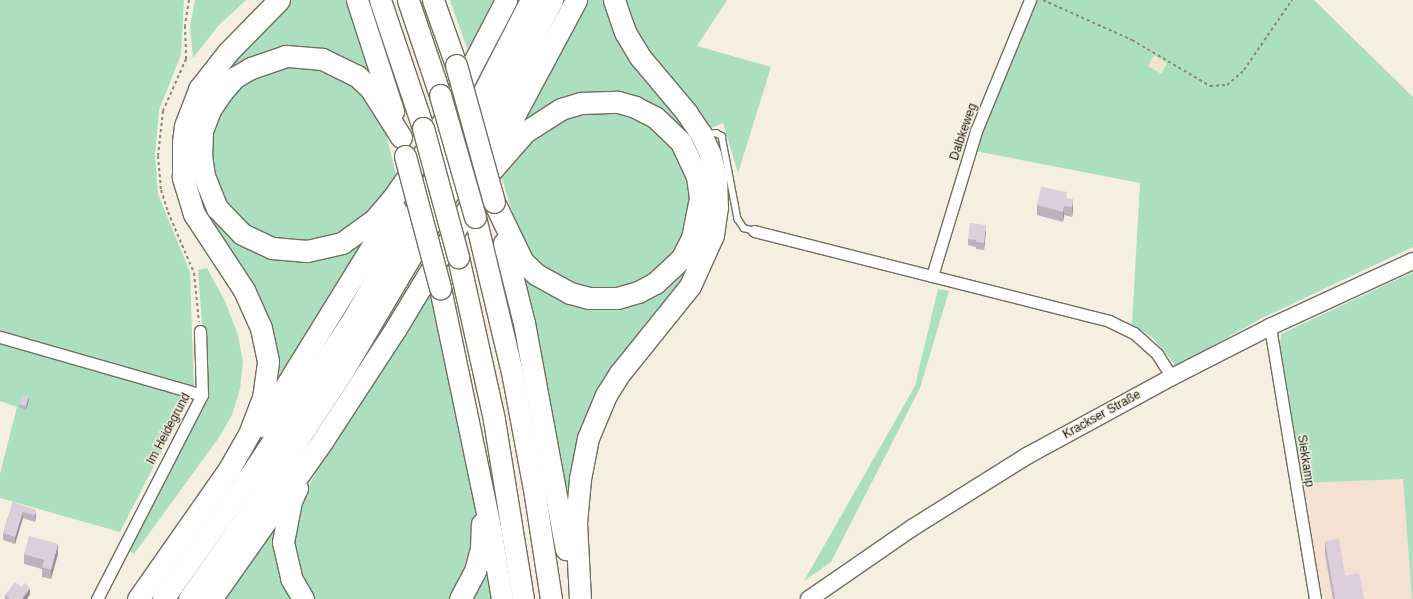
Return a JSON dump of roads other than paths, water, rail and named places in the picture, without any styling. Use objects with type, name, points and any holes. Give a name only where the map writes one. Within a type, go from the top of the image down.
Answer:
[{"type":"highway","points":[[138,599],[229,470],[257,417],[263,398],[268,361],[255,310],[194,214],[183,177],[183,142],[185,126],[199,89],[228,52],[279,0]]},
{"type":"highway","points":[[357,0],[403,146],[440,288],[482,490],[502,599]]},
{"type":"highway","points":[[380,0],[428,134],[458,257],[494,420],[524,599]]},
{"type":"highway","points":[[408,0],[440,95],[467,219],[514,384],[534,489],[551,599]]},
{"type":"highway","points":[[433,0],[456,66],[494,202],[524,323],[556,490],[574,599]]},
{"type":"highway","points":[[403,146],[370,88],[357,76],[322,59],[286,56],[245,72],[234,78],[210,110],[202,131],[201,155],[204,176],[217,208],[242,234],[272,248],[307,251],[342,243],[375,219],[395,195],[428,134],[506,0]]},
{"type":"highway","points":[[163,599],[255,468],[353,318],[479,101],[531,0]]},
{"type":"highway","points":[[188,599],[269,484],[344,369],[487,127],[552,0]]},
{"type":"highway","points":[[211,599],[323,440],[467,219],[576,0]]},
{"type":"highway","points":[[580,599],[576,548],[577,503],[583,458],[593,424],[606,395],[620,373],[690,286],[713,235],[717,207],[716,178],[710,154],[701,134],[687,113],[640,57],[625,32],[614,0]]},
{"type":"highway","points":[[467,219],[490,172],[525,132],[561,109],[594,102],[618,102],[636,107],[655,117],[670,129],[690,157],[697,176],[700,198],[692,238],[682,258],[655,283],[638,292],[617,298],[589,298],[570,293],[537,275],[523,262],[494,202]]},
{"type":"highway","points":[[229,470],[240,459],[367,256],[428,134]]},
{"type":"highway","points":[[303,599],[291,578],[285,560],[284,536],[292,501],[323,440]]},
{"type":"highway","points":[[460,599],[475,571],[481,549],[482,490]]},
{"type":"street","name":"Dalbkeweg","points":[[932,276],[976,131],[1030,0]]},
{"type":"street","points":[[754,231],[1109,321],[1134,333],[1158,354],[1172,377]]},
{"type":"street","name":"Krackser Straße","points":[[809,599],[912,528],[1027,456],[1172,377],[1270,327],[1413,261]]},
{"type":"street","name":"Siekkamp","points":[[1270,327],[1315,599]]},
{"type":"street","points":[[200,331],[202,395]]},
{"type":"street","name":"Im Heidegrund","points":[[0,336],[202,395],[97,599]]},
{"type":"lane","points":[[701,134],[716,133],[722,136],[738,219],[744,228],[754,231]]}]
